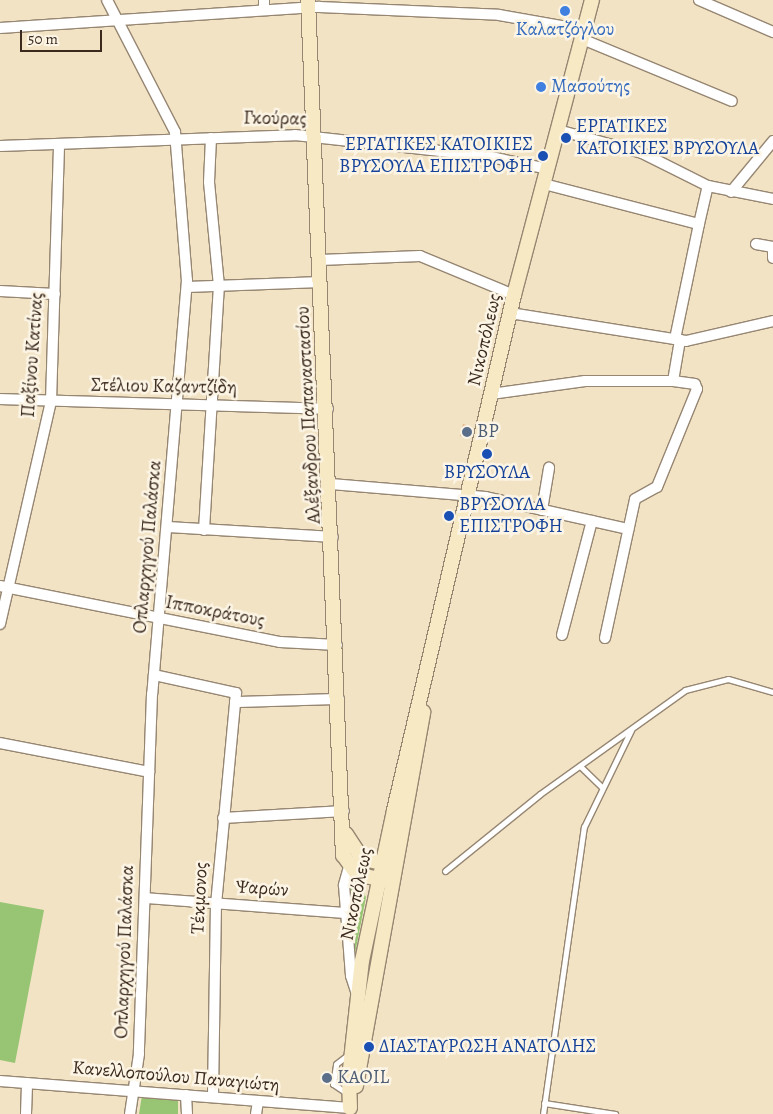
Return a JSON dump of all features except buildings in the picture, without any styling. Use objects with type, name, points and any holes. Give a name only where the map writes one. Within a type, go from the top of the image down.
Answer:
[{"type":"main road","name":"Νικοπόλεως","points":[[389,865],[387,844],[467,494],[514,295],[592,0]]},
{"type":"main road","name":"Αλέξανδρου Παπαναστασίου","points":[[308,4],[328,409],[344,811],[347,834],[343,856],[349,867]]},
{"type":"main road","name":"Νικοπόλεως","points":[[349,1106],[389,865],[421,730],[423,692]]},
{"type":"main road","points":[[347,834],[366,851],[387,844]]},
{"type":"main road","points":[[347,834],[358,856],[389,865]]},
{"type":"main road","points":[[349,867],[365,878],[386,881]]},
{"type":"main road","name":"Νικοπόλεως","points":[[349,1106],[351,1052],[357,996],[386,881]]},
{"type":"street","name":"Οπλαρχηγού Παλάσκα","points":[[107,0],[177,139],[187,287],[169,527],[154,675],[145,898],[134,1091],[130,1114]]},
{"type":"street","points":[[699,0],[773,32]]},
{"type":"street","points":[[0,28],[117,20],[264,5],[308,4],[499,15],[583,34],[732,101]]},
{"type":"street","points":[[558,130],[642,153],[708,186],[773,200]]},
{"type":"street","name":"Γκούρας","points":[[0,146],[211,138],[314,137],[486,156],[548,169]]},
{"type":"street","points":[[204,530],[214,406],[219,286],[209,182],[211,138]]},
{"type":"street","points":[[731,192],[773,141]]},
{"type":"street","name":"Παξίνου Κατίνας","points":[[0,624],[4,587],[50,401],[59,144]]},
{"type":"street","points":[[544,184],[699,224]]},
{"type":"street","points":[[673,381],[677,340],[708,186]]},
{"type":"street","points":[[756,244],[773,249],[773,258]]},
{"type":"street","points":[[320,260],[420,256],[514,295]]},
{"type":"street","points":[[187,287],[322,282]]},
{"type":"street","points":[[0,291],[55,294]]},
{"type":"street","points":[[510,313],[677,340],[773,321]]},
{"type":"street","points":[[491,394],[585,381],[673,381],[694,384],[697,389],[657,487],[638,495],[628,529],[605,638]]},
{"type":"street","name":"Στέλιου Καζαντζίδη","points":[[0,399],[179,406],[328,409]]},
{"type":"street","points":[[542,510],[549,468]]},
{"type":"street","points":[[331,484],[467,494],[628,529]]},
{"type":"street","points":[[562,635],[592,521]]},
{"type":"street","points":[[169,527],[333,538]]},
{"type":"street","name":"Ιπποκράτους","points":[[4,587],[280,642],[337,645]]},
{"type":"street","points":[[154,675],[236,693],[235,702],[339,699]]},
{"type":"street","name":"Τέκμονος","points":[[213,1097],[216,904],[235,702]]},
{"type":"street","points":[[0,743],[149,772]]},
{"type":"street","points":[[223,818],[344,811]]},
{"type":"street","points":[[349,867],[344,885],[351,976],[357,996]]},
{"type":"street","name":"Ψαρών","points":[[145,898],[346,913]]},
{"type":"street","name":"Κανελλοπούλου Παναγιώτη","points":[[0,1080],[258,1101],[349,1106]]},
{"type":"street","points":[[26,1114],[27,1083]]},
{"type":"street","points":[[186,1095],[187,1114]]},
{"type":"street","points":[[256,1114],[258,1101]]},
{"type":"lane","points":[[445,871],[675,696],[708,681],[739,680],[773,692]]},
{"type":"lane","points":[[543,1114],[582,837],[601,786],[631,730]]},
{"type":"lane","points":[[581,767],[601,786]]},
{"type":"lane","points":[[544,1103],[616,1114]]},
{"type":"green space","points":[[349,885],[360,888],[366,897],[353,964]]},
{"type":"green space","points":[[0,902],[44,910],[15,1063],[0,1060]]},
{"type":"green space","points":[[142,1095],[178,1099],[178,1114],[139,1114]]},
{"type":"place","name":"Καλατζόγλου","points":[[565,11]]},
{"type":"place","name":"Μασούτης","points":[[541,87]]},
{"type":"place","name":"ΕΡΓΑΤΙΚΕΣ ΚΑΤΟΙΚΙΕΣ ΒΡΥΣΟΥΛΑ","points":[[566,138]]},
{"type":"place","name":"ΕΡΓΑΤΙΚΕΣ ΚΑΤΟΙΚΙΕΣ ΒΡΥΣΟΥΛΑ ΕΠΙΣΤΡΟΦΗ","points":[[543,156]]},
{"type":"place","name":"BP","points":[[467,432]]},
{"type":"place","name":"ΒΡΥΣΟΥΛΑ","points":[[487,454]]},
{"type":"place","name":"ΒΡΥΣΟΥΛΑ ΕΠΙΣΤΡΟΦΗ","points":[[449,516]]},
{"type":"place","name":"ΔΙΑΣΤΑΥΡΩΣΗ ΑΝΑΤΟΛΗΣ","points":[[369,1047]]},
{"type":"place","name":"KAOIL","points":[[327,1078]]}]
